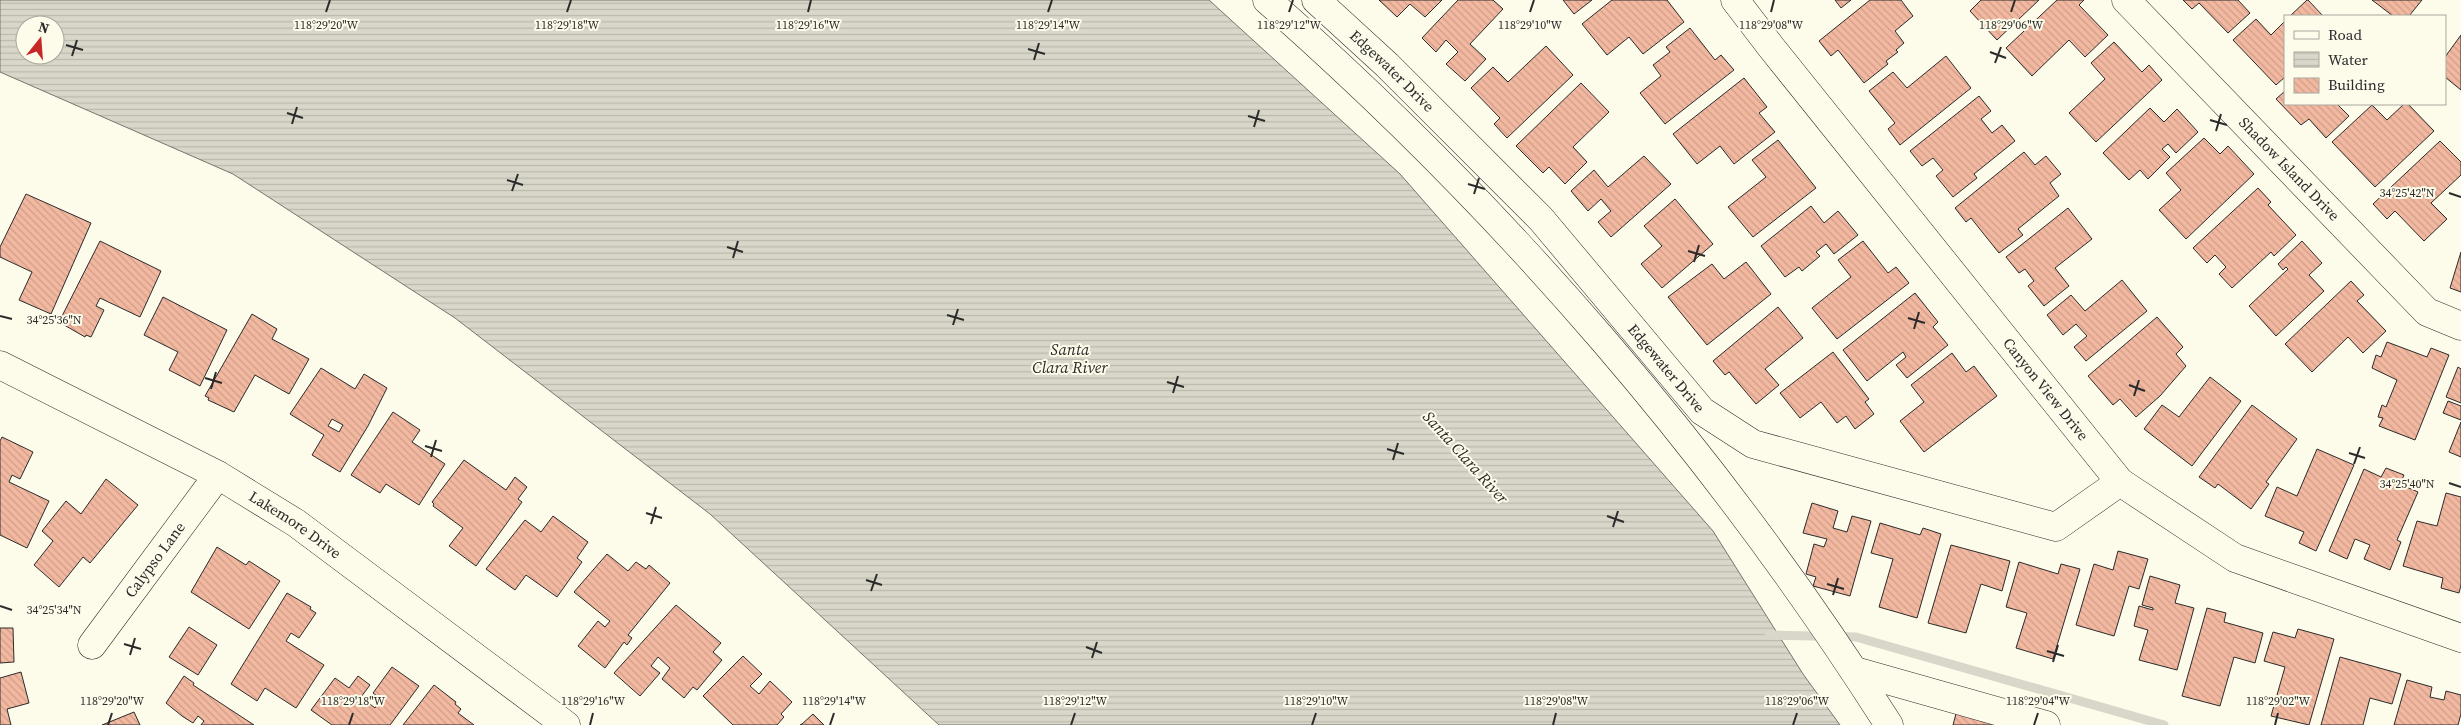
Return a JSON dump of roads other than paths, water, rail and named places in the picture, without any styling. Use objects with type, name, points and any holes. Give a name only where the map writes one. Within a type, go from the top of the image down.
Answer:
[{"type":"street","points":[[1267,0],[1310,37],[1429,152],[1521,248],[1662,409],[1756,530],[1804,596],[1851,664],[1889,725]]},
{"type":"street","name":"Edgewater Drive","points":[[1316,0],[1387,65],[1541,219],[1702,411],[1753,444],[2056,527],[2120,482]]},
{"type":"street","name":"Canyon View Drive","points":[[1735,0],[2120,482],[2234,558],[2461,638]]},
{"type":"street","name":"Shadow Island Drive","points":[[2126,0],[2427,312],[2461,326]]},
{"type":"street","name":"Lakemore Drive","points":[[0,365],[218,475],[296,522],[566,725]]},
{"type":"street","name":"Calypso Lane","points":[[92,645],[218,475]]},
{"type":"street","points":[[1851,664],[2046,725]]},
{"type":"water","name":"Santa Clara River","points":[[0,0],[1209,0],[1400,174],[1713,531],[1803,674],[1840,725],[939,725],[710,514],[455,318],[233,174],[0,72]]},
{"type":"waterway","points":[[1769,635],[1856,637],[2164,725]]}]
